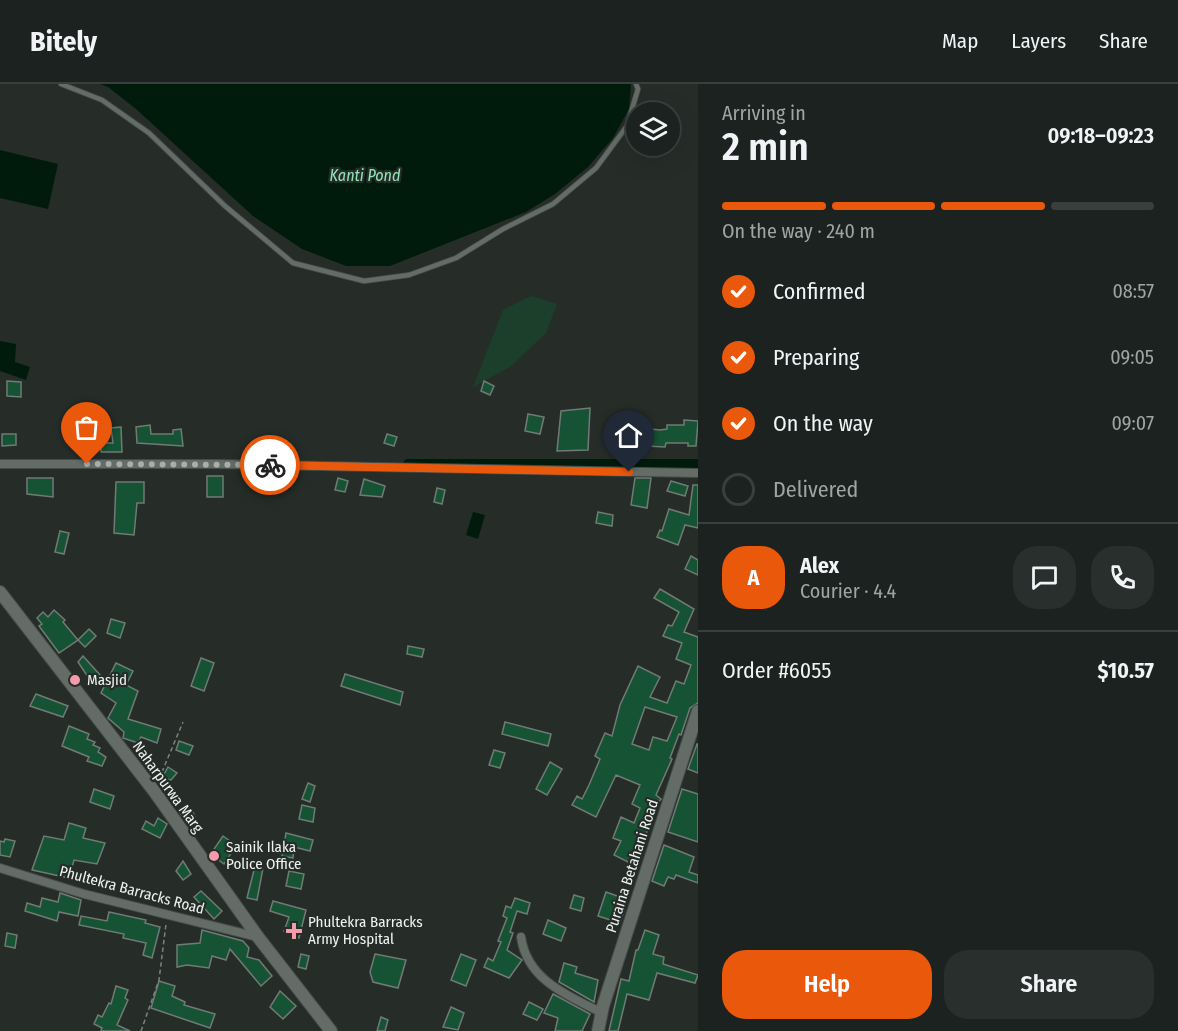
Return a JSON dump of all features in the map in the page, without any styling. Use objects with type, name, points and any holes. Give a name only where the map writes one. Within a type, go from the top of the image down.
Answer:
[{"type":"main road","name":"Naharpurwa Marg","points":[[0,592],[154,790],[258,938],[331,1031]]},
{"type":"main road","name":"Puraina Betahani Road","points":[[598,1031],[698,711]]},
{"type":"street","points":[[0,464],[216,464],[698,473]]},
{"type":"street","name":"Phultekra Barracks Road","points":[[0,868],[84,894],[258,938]]},
{"type":"street","points":[[521,937],[528,963],[542,978],[602,1013]]},
{"type":"lane","points":[[62,84],[102,100],[149,133],[225,206],[293,263],[364,281],[409,275],[456,258],[503,229],[553,204],[596,168],[627,126],[638,89],[636,84]]},
{"type":"path","points":[[154,790],[183,722]]},
{"type":"path","points":[[141,1031],[159,980],[168,914]]},
{"type":"shaded area","points":[[531,296],[557,304],[546,333],[510,367],[473,387],[503,310]]},
{"type":"water","name":"Kanti Pond","points":[[100,84],[631,84],[630,102],[626,102],[626,114],[613,138],[588,167],[555,194],[526,212],[390,266],[346,266],[302,249],[253,216],[136,109],[108,87]]},
{"type":"water","points":[[0,150],[58,164],[48,209],[0,198]]},
{"type":"water","points":[[0,341],[16,344],[15,362],[30,367],[26,380],[0,371]]},
{"type":"water","points":[[473,512],[485,515],[478,539],[466,535]]},
{"type":"building","points":[[7,381],[21,382],[21,397],[7,396]]},
{"type":"building","points":[[484,381],[494,386],[490,395],[481,391]]},
{"type":"building","points":[[590,408],[588,450],[557,451],[561,411]]},
{"type":"building","points":[[102,411],[104,422],[91,425],[89,414]]},
{"type":"building","points":[[528,414],[544,417],[540,434],[525,431]]},
{"type":"building","points":[[684,420],[698,421],[696,446],[688,446],[688,443],[666,443],[665,447],[646,446],[608,436],[611,425],[660,430],[667,429],[667,425],[684,425]]},
{"type":"building","points":[[150,425],[151,434],[173,434],[173,430],[181,429],[183,446],[137,443],[136,427]]},
{"type":"building","points":[[121,427],[122,452],[101,452],[101,443],[113,443],[111,428]]},
{"type":"building","points":[[2,434],[16,434],[16,445],[2,446]]},
{"type":"building","points":[[387,434],[397,437],[394,446],[384,443]]},
{"type":"building","points":[[207,476],[223,476],[223,497],[207,497]]},
{"type":"building","points":[[27,478],[53,478],[53,497],[27,494]]},
{"type":"building","points":[[338,478],[348,481],[345,492],[335,490]]},
{"type":"building","points":[[635,478],[651,478],[647,508],[631,505]]},
{"type":"building","points":[[364,479],[385,486],[382,497],[360,495]]},
{"type":"building","points":[[671,481],[688,486],[685,496],[667,491]]},
{"type":"building","points":[[116,482],[144,482],[144,503],[137,503],[134,535],[114,533]]},
{"type":"building","points":[[693,485],[698,485],[698,528],[685,525],[678,545],[657,537],[660,530],[662,531],[669,509],[689,515]]},
{"type":"building","points":[[437,488],[445,490],[442,504],[434,502]]},
{"type":"building","points":[[598,512],[613,515],[612,526],[596,523]]},
{"type":"building","points":[[60,531],[69,533],[64,554],[55,552]]},
{"type":"building","points":[[691,556],[698,560],[698,575],[685,569]]},
{"type":"building","points":[[660,589],[694,609],[684,632],[698,637],[698,703],[690,708],[681,735],[679,734],[670,758],[672,759],[656,795],[661,799],[655,806],[636,866],[614,855],[621,841],[613,838],[621,817],[634,823],[640,808],[632,804],[640,785],[616,775],[596,817],[572,805],[577,796],[582,799],[589,785],[600,759],[595,756],[605,733],[612,736],[620,705],[638,666],[660,677],[650,697],[667,703],[676,681],[684,684],[691,665],[676,659],[682,643],[663,636],[668,625],[672,626],[679,612],[654,598]],"holes":[[[645,707],[677,717],[667,741],[653,737],[649,750],[632,744]]]},
{"type":"building","points":[[54,610],[65,620],[63,622],[78,640],[59,653],[39,626],[42,624],[37,618],[43,612],[48,617]]},
{"type":"building","points":[[111,619],[125,623],[120,638],[107,633]]},
{"type":"building","points":[[89,629],[96,636],[85,647],[78,640]]},
{"type":"building","points":[[408,646],[424,649],[422,657],[407,654]]},
{"type":"building","points":[[83,656],[101,676],[92,683],[78,662]]},
{"type":"building","points":[[201,658],[214,663],[204,691],[191,686]]},
{"type":"building","points":[[116,663],[133,671],[126,685],[138,691],[128,719],[161,729],[157,743],[141,737],[138,743],[123,738],[124,732],[108,718],[116,703],[101,693]]},
{"type":"building","points":[[345,674],[403,692],[400,705],[341,686]]},
{"type":"building","points":[[36,694],[68,706],[63,717],[30,706]]},
{"type":"building","points":[[505,722],[551,734],[548,746],[502,734]]},
{"type":"building","points":[[69,726],[89,734],[87,739],[95,742],[93,745],[100,748],[98,752],[106,757],[102,766],[87,761],[89,757],[62,746]]},
{"type":"building","points":[[179,741],[193,746],[189,755],[176,750]]},
{"type":"building","points":[[698,744],[698,773],[688,769]]},
{"type":"building","points":[[494,750],[505,753],[500,768],[489,765]]},
{"type":"building","points":[[550,762],[562,769],[547,795],[536,789]]},
{"type":"building","points":[[168,767],[177,773],[171,780],[162,778]]},
{"type":"building","points":[[308,783],[315,786],[310,802],[302,799]]},
{"type":"building","points":[[94,789],[114,796],[110,809],[90,802]]},
{"type":"building","points":[[682,789],[698,794],[698,842],[668,832]]},
{"type":"building","points":[[302,805],[315,808],[313,822],[299,819]]},
{"type":"building","points":[[192,809],[198,826],[191,828],[180,813]]},
{"type":"building","points":[[158,818],[167,824],[160,838],[142,829],[146,821],[154,826]]},
{"type":"building","points":[[69,823],[86,828],[83,838],[105,843],[97,864],[74,860],[69,878],[32,870],[44,836],[64,840]]},
{"type":"building","points":[[286,833],[313,840],[310,851],[294,847],[293,858],[282,856]]},
{"type":"building","points":[[223,836],[230,841],[227,844],[234,849],[224,864],[217,859],[215,862],[210,855]]},
{"type":"building","points":[[5,839],[15,841],[10,857],[0,855],[0,841],[4,842]]},
{"type":"building","points":[[664,845],[694,857],[689,872],[698,875],[698,883],[676,875],[674,879],[668,877],[664,886],[652,881]]},
{"type":"building","points":[[183,861],[191,874],[183,880],[176,871]]},
{"type":"building","points":[[255,866],[263,868],[257,900],[247,898]]},
{"type":"building","points":[[289,871],[304,874],[301,889],[286,886]]},
{"type":"building","points":[[201,891],[222,911],[214,919],[194,897]]},
{"type":"building","points":[[606,892],[620,897],[617,905],[625,908],[620,923],[598,916]]},
{"type":"building","points":[[60,893],[81,900],[78,916],[59,912],[57,921],[25,911],[27,903],[40,907],[42,898],[58,902]]},
{"type":"building","points":[[574,895],[584,898],[581,911],[570,908]]},
{"type":"building","points":[[515,898],[530,903],[527,914],[517,911],[510,932],[513,933],[507,950],[522,960],[509,978],[484,967],[488,958],[493,961],[507,918],[503,916],[506,906],[511,908]]},
{"type":"building","points":[[273,901],[306,910],[299,938],[284,931],[289,917],[270,911]]},
{"type":"building","points":[[109,912],[146,920],[145,923],[160,927],[152,958],[143,955],[146,943],[123,938],[124,934],[79,925],[81,916],[107,921]]},
{"type":"building","points":[[548,920],[566,928],[561,941],[543,934]]},
{"type":"building","points":[[202,930],[243,941],[249,948],[247,957],[259,960],[272,976],[261,986],[230,949],[226,960],[212,956],[209,968],[187,965],[177,967],[177,945],[200,943]]},
{"type":"building","points":[[645,930],[659,935],[653,954],[664,957],[663,964],[698,975],[695,983],[657,973],[649,1000],[627,994],[618,1031],[609,1031],[621,979],[629,981],[636,950],[638,950]]},
{"type":"building","points":[[7,933],[17,935],[15,948],[5,946]]},
{"type":"building","points":[[301,954],[309,956],[306,969],[298,967]]},
{"type":"building","points":[[375,954],[406,960],[398,988],[373,982],[370,972]]},
{"type":"building","points":[[461,954],[476,960],[466,986],[451,980]]},
{"type":"building","points":[[564,963],[577,967],[575,973],[598,980],[594,1002],[559,982]]},
{"type":"building","points":[[159,981],[175,986],[172,996],[185,1002],[184,1005],[215,1014],[210,1028],[151,1008]]},
{"type":"building","points":[[116,986],[128,990],[125,998],[128,1000],[117,1025],[130,1031],[101,1031],[102,1028],[94,1024],[98,1015],[102,1017],[109,1003],[111,1004]]},
{"type":"building","points":[[280,991],[296,1006],[283,1019],[270,1007]]},
{"type":"building","points":[[553,994],[590,1014],[582,1031],[555,1031],[558,1018],[544,1013]]},
{"type":"building","points":[[529,1002],[543,1009],[537,1020],[523,1014]]},
{"type":"building","points":[[451,1007],[464,1013],[458,1030],[443,1027]]},
{"type":"building","points":[[381,1017],[388,1020],[385,1031],[377,1031]]},
{"type":"waterway","points":[[408,464],[698,464]]},
{"type":"way so far","points":[[87,464],[270,465]]},
{"type":"place","name":"Masjid","points":[[75,680]]},
{"type":"place","name":"Sainik Ilaka Police Office","points":[[214,856]]},
{"type":"place","name":"Phultekra Barracks Army Hospital","points":[[294,931]]},
{"type":"route","points":[[270,465],[629,472]]}]
